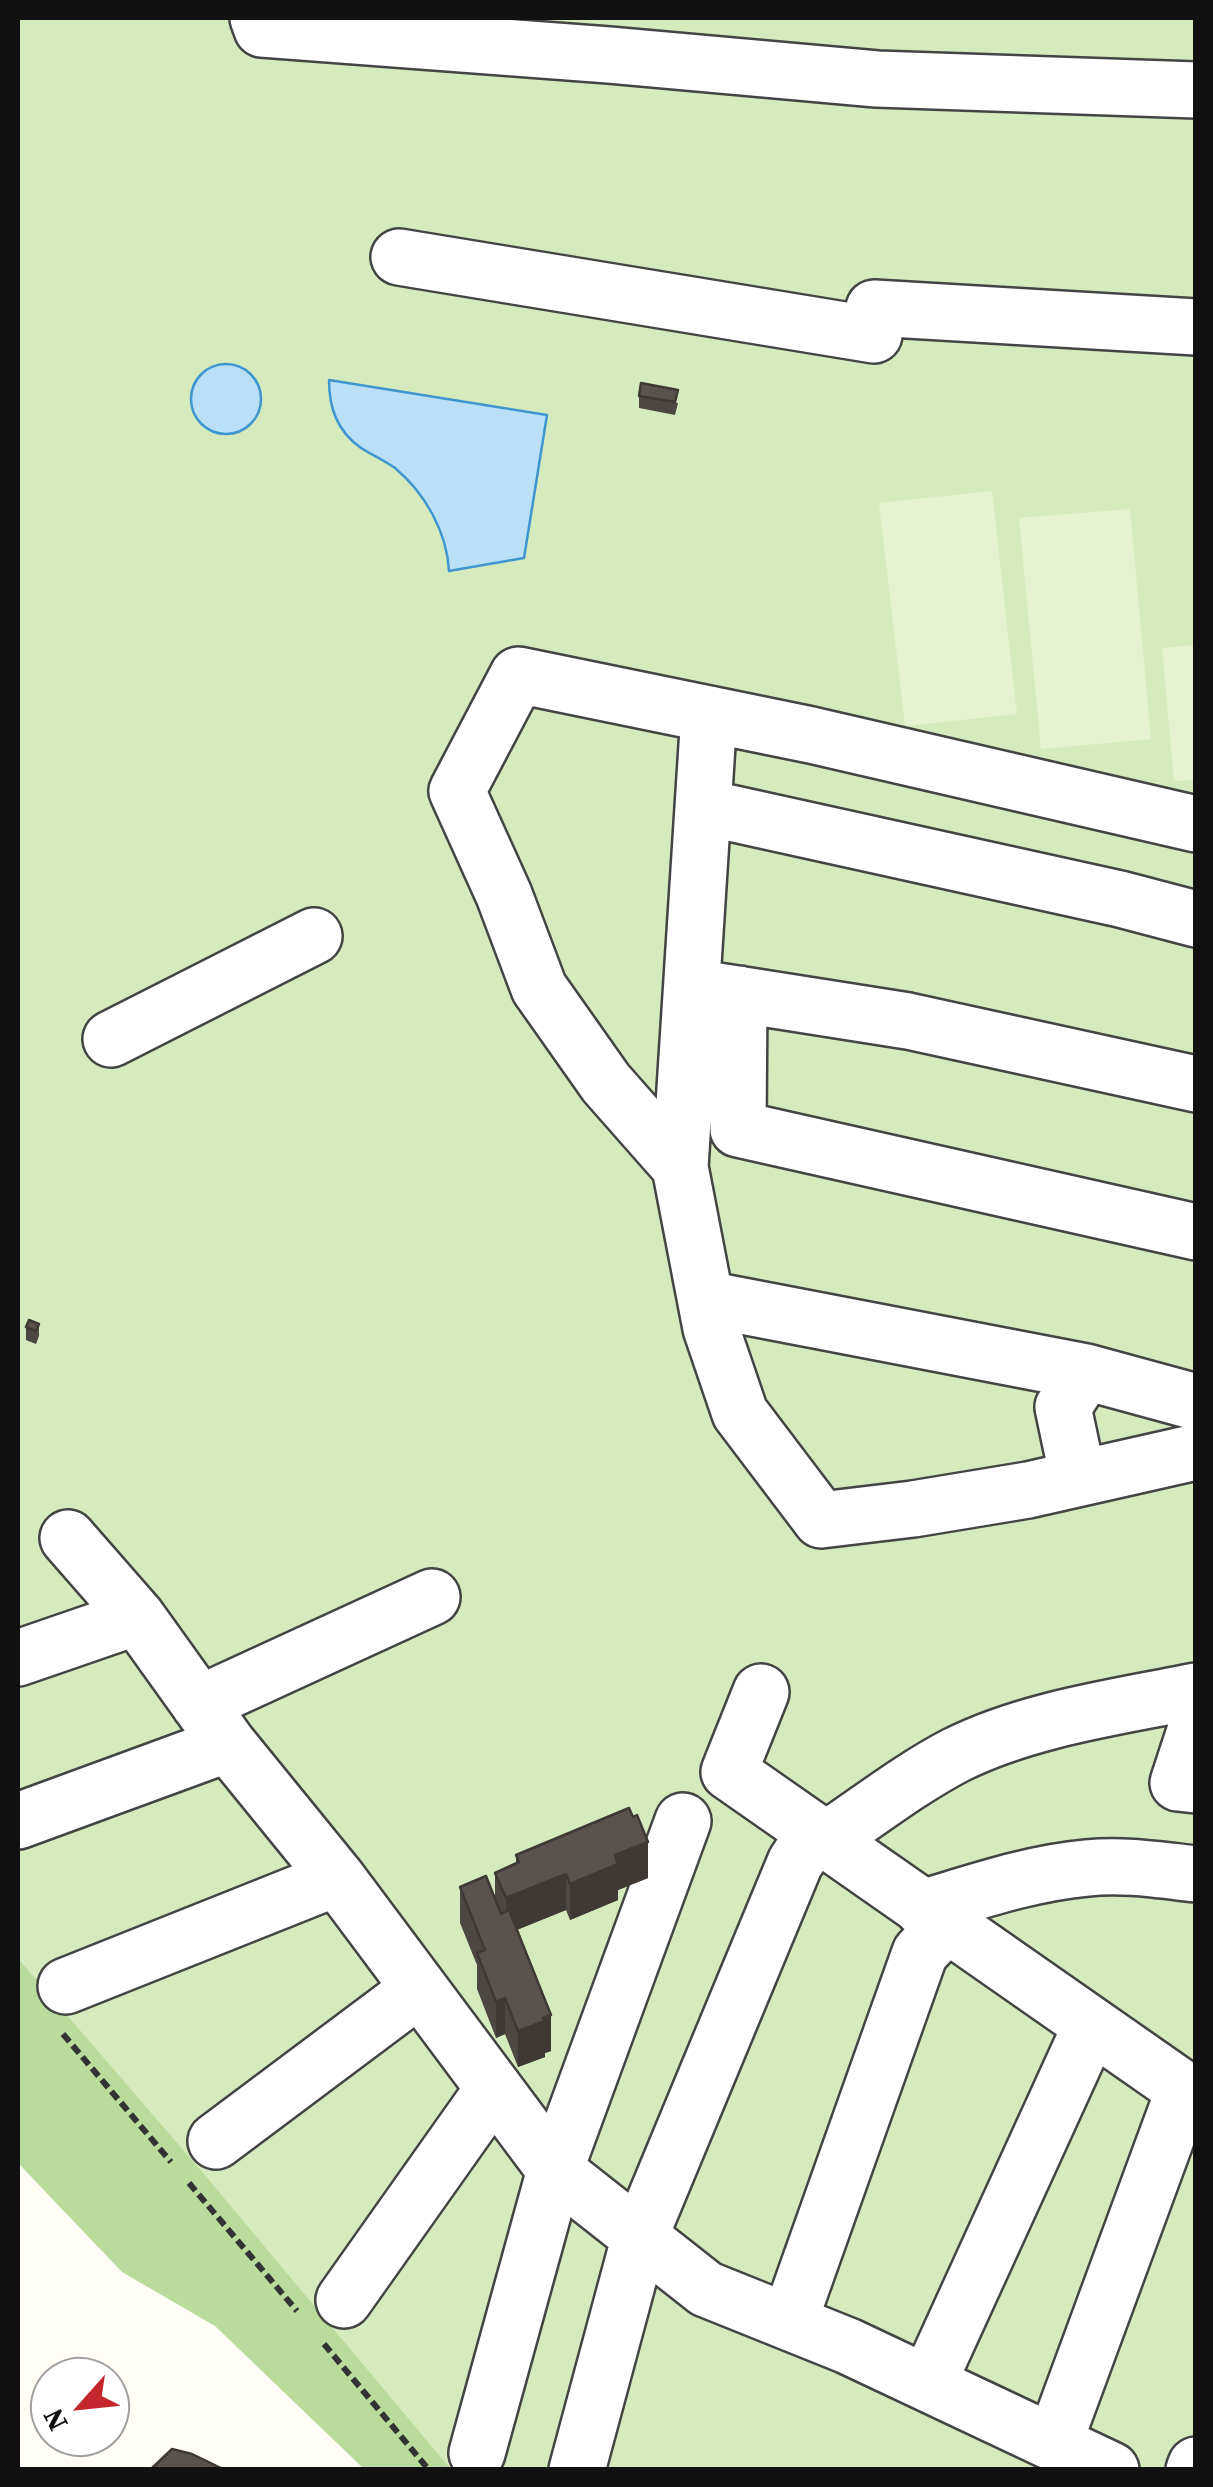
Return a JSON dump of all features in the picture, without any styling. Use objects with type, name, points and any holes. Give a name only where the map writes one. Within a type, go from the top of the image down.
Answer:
[{"type":"lane","points":[[258,18],[262,29],[878,79],[1196,90]]},
{"type":"lane","points":[[399,258],[874,322],[1196,327]]},
{"type":"lane","points":[[680,1167],[606,1083],[540,988],[457,791],[518,675],[830,739],[1196,824]]},
{"type":"lane","points":[[709,714],[703,807],[715,991],[738,1129],[1196,1232]]},
{"type":"lane","points":[[703,807],[1120,899],[1196,920]]},
{"type":"lane","points":[[111,1038],[314,936]]},
{"type":"lane","points":[[715,991],[680,1167],[706,1299],[740,1413],[821,1520],[1028,1490],[1196,1452]]},
{"type":"lane","points":[[715,991],[908,1020],[1196,1084]]},
{"type":"lane","points":[[706,1299],[1086,1372],[1196,1402]]},
{"type":"lane","points":[[1078,1478],[1063,1407],[1086,1372]]},
{"type":"lane","points":[[68,1538],[137,1617],[213,1724],[336,1878],[555,2170],[706,2289],[928,2383],[1112,2470]]},
{"type":"lane","points":[[18,1820],[213,1724],[432,1597]]},
{"type":"lane","points":[[18,1658],[137,1617]]},
{"type":"lane","points":[[577,2470],[640,2236],[794,1863],[820,1836],[956,1756],[1003,1736],[1089,1712],[1196,1690]]},
{"type":"lane","points":[[761,1692],[729,1772],[1190,2094],[1054,2442]]},
{"type":"lane","points":[[1196,1728],[1178,1784],[1196,1785]]},
{"type":"lane","points":[[452,2461],[682,1820]]},
{"type":"lane","points":[[789,2322],[934,1916],[1042,1875],[1088,1868],[1138,1867],[1196,1874]]},
{"type":"lane","points":[[61,2005],[336,1878]]},
{"type":"lane","points":[[216,2141],[420,1989]]},
{"type":"lane","points":[[928,2383],[1091,2026]]},
{"type":"lane","points":[[320,2317],[494,2088]]},
{"type":"path","points":[[61,2005],[320,2317],[452,2461]]},
{"type":"green space","points":[[18,18],[1195,18],[1195,2469],[451,2469],[18,1958]]},
{"type":"green space","points":[[992,491],[1017,714],[905,726],[879,503]]},
{"type":"green space","points":[[1130,509],[1151,739],[1041,749],[1019,518]]},
{"type":"green space","points":[[1195,645],[1195,780],[1174,781],[1162,648]]},
{"type":"green space","points":[[18,1958],[451,2469],[364,2469],[215,2326],[122,2272],[18,2163]]},
{"type":"water","points":[[226,364],[240,366],[251,374],[259,385],[259,413],[251,424],[240,432],[226,434],[212,432],[201,424],[193,413],[191,399],[193,385],[201,374],[212,366]]},
{"type":"water","points":[[329,380],[547,415],[524,558],[449,571],[444,542],[425,501],[395,468],[346,434],[333,409]]},
{"type":"building","points":[[641,383],[678,390],[675,402],[639,396]]},
{"type":"building","points":[[29,1320],[39,1324],[36,1331],[26,1327]]},
{"type":"building","points":[[629,1808],[633,1817],[637,1815],[648,1842],[615,1855],[618,1864],[570,1884],[566,1874],[506,1898],[495,1873],[519,1862],[516,1855]]},
{"type":"building","points":[[486,1876],[501,1914],[509,1910],[551,2015],[518,2031],[505,1998],[496,2002],[477,1953],[485,1950],[460,1887]]},
{"type":"building","points":[[172,2449],[192,2454],[225,2470],[150,2470]]}]
